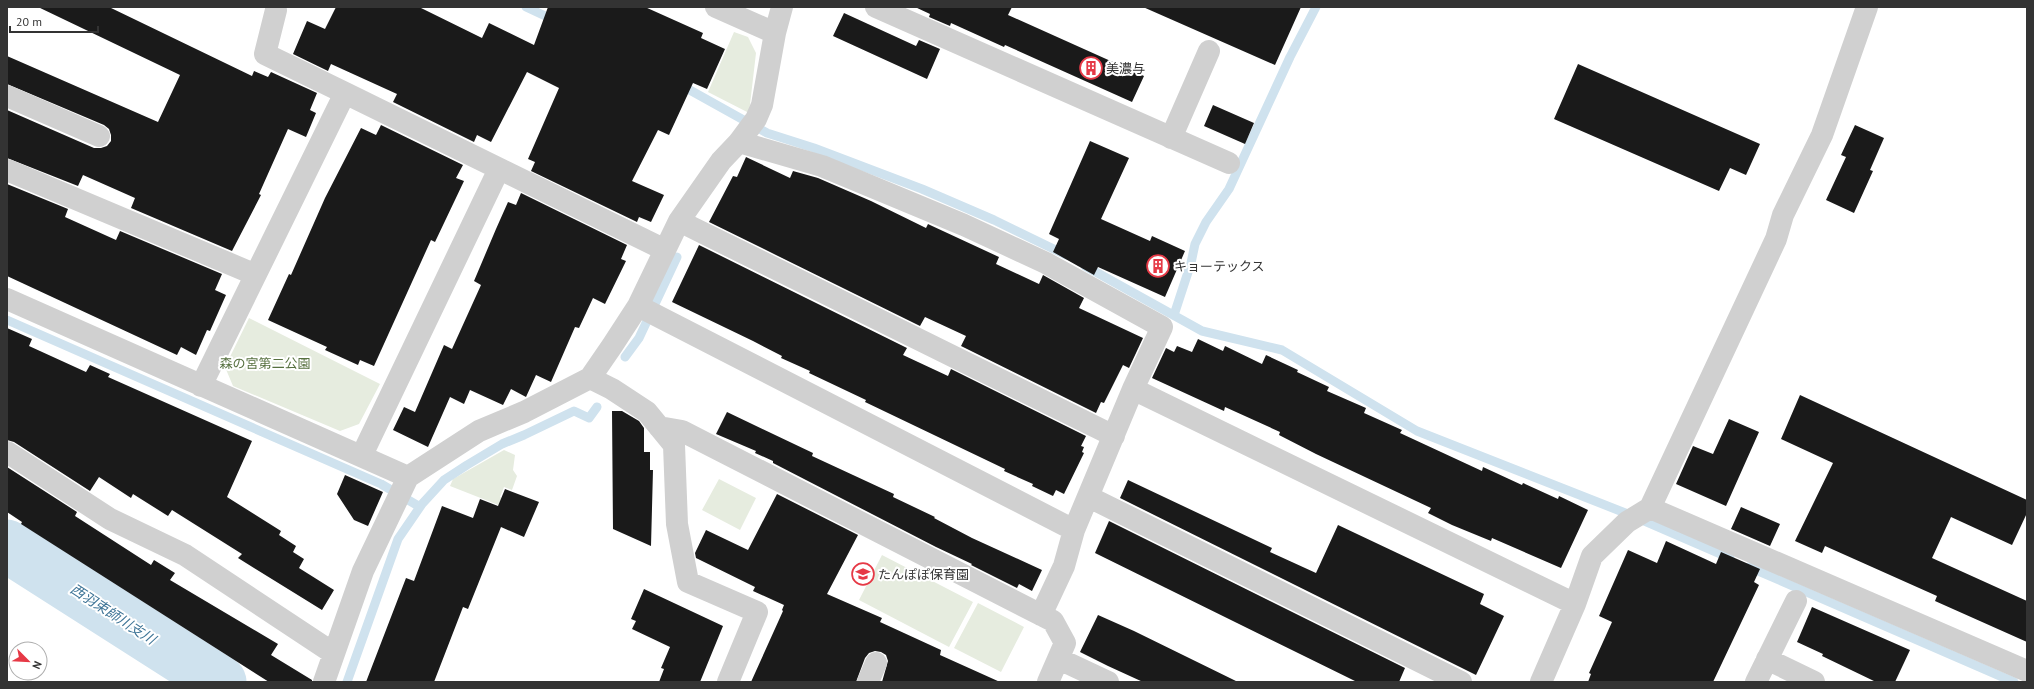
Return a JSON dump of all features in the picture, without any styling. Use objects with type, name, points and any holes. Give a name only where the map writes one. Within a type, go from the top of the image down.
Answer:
[{"type":"street","points":[[716,7],[775,33]]},
{"type":"street","points":[[324,682],[333,653],[363,572],[402,488],[479,431],[524,412],[590,378],[647,311],[665,250],[679,221],[721,161],[748,131],[762,105],[775,33],[782,7]]},
{"type":"street","points":[[876,7],[1228,163]]},
{"type":"street","points":[[1541,682],[1575,604],[1592,556],[1638,514],[1776,239],[1783,215],[1822,135],[1867,7]]},
{"type":"street","points":[[276,10],[265,54],[665,250]]},
{"type":"street","points":[[1171,138],[1209,51]]},
{"type":"street","points":[[201,386],[254,274],[345,93]]},
{"type":"street","points":[[7,96],[98,136]]},
{"type":"street","points":[[748,131],[822,166],[964,225],[1046,263],[1162,327],[1133,389],[1074,530],[1064,566],[1041,616]]},
{"type":"street","points":[[362,455],[500,169]]},
{"type":"street","points":[[7,170],[254,274]]},
{"type":"street","points":[[679,221],[1114,436]]},
{"type":"street","points":[[7,299],[201,386],[362,455],[402,488]]},
{"type":"street","points":[[647,311],[1074,530]]},
{"type":"street","points":[[590,378],[612,389],[648,412],[674,445],[677,524],[688,582],[757,612],[728,682]]},
{"type":"street","points":[[1133,389],[1575,604]]},
{"type":"street","points":[[659,427],[682,431],[1052,621],[1065,643],[1048,682]]},
{"type":"street","points":[[7,452],[110,518],[185,555],[333,653]]},
{"type":"street","points":[[1089,497],[1460,682]]},
{"type":"street","points":[[1638,514],[2027,671]]},
{"type":"street","points":[[1756,682],[1796,601]]},
{"type":"street","points":[[1059,659],[1108,682]]},
{"type":"street","points":[[1767,659],[1814,682]]},
{"type":"green space","points":[[734,32],[748,37],[756,53],[749,113],[708,92]]},
{"type":"green space","name":"森の宮第二公園","points":[[249,318],[380,384],[359,424],[340,431],[233,386],[225,367]]},
{"type":"green space","points":[[504,450],[515,455],[513,470],[517,476],[512,490],[504,487],[500,497],[504,499],[501,506],[450,486],[453,479]]},
{"type":"green space","points":[[719,479],[756,498],[740,530],[702,510]]},
{"type":"green space","points":[[882,555],[973,602],[949,647],[859,600]]},
{"type":"green space","points":[[978,603],[1024,627],[1001,672],[954,648]]},
{"type":"building","points":[[38,7],[109,7],[252,76],[254,71],[268,77],[271,72],[317,93],[310,110],[316,113],[306,137],[288,129],[259,194],[261,195],[232,251],[131,208],[135,198],[83,175],[78,186],[7,158],[7,110],[94,148],[107,146],[111,141],[111,135],[109,129],[104,125],[7,84],[7,56],[158,122],[180,75]]},
{"type":"building","points":[[336,7],[419,7],[482,38],[489,23],[534,45],[548,7],[645,7],[703,33],[701,38],[725,49],[707,89],[693,83],[669,135],[658,130],[632,181],[664,195],[651,222],[639,217],[637,222],[531,171],[535,162],[528,159],[559,88],[527,72],[491,142],[477,135],[474,142],[393,102],[397,94],[331,64],[328,71],[293,54],[307,21],[325,29]]},
{"type":"building","points":[[915,7],[1012,7],[1008,15],[1144,76],[1132,102],[1005,45],[1004,47],[951,23],[950,26],[929,17],[930,14]]},
{"type":"building","points":[[1143,7],[1301,7],[1275,65]]},
{"type":"building","points":[[844,13],[916,46],[919,40],[940,49],[927,79],[833,36]]},
{"type":"building","points":[[1578,64],[1760,144],[1746,175],[1730,168],[1719,191],[1554,119]]},
{"type":"building","points":[[1213,105],[1254,123],[1245,144],[1204,126]]},
{"type":"building","points":[[381,125],[463,165],[456,178],[464,181],[435,242],[431,240],[374,366],[360,360],[358,365],[325,350],[327,347],[268,320],[289,274],[291,275],[325,198],[361,128],[376,135]]},
{"type":"building","points":[[1855,125],[1884,138],[1870,170],[1873,171],[1854,213],[1826,200],[1846,157],[1841,155]]},
{"type":"building","points":[[1090,141],[1129,158],[1101,219],[1150,241],[1152,236],[1185,251],[1165,297],[1098,267],[1094,275],[1053,252],[1059,239],[1049,234]]},
{"type":"building","points":[[746,157],[790,178],[793,171],[818,178],[871,201],[926,228],[928,224],[999,257],[996,264],[1039,284],[1043,275],[1084,298],[1079,308],[1143,338],[1129,368],[1123,365],[1104,403],[1101,402],[1096,413],[961,346],[966,336],[925,317],[920,326],[709,222],[733,176],[737,177]]},
{"type":"building","points":[[7,184],[68,209],[65,217],[116,240],[120,231],[222,274],[215,290],[226,295],[210,331],[207,330],[196,355],[181,347],[177,355],[7,276]]},
{"type":"building","points":[[521,193],[627,245],[621,259],[626,261],[605,304],[593,298],[579,328],[575,327],[551,382],[536,375],[526,397],[511,389],[503,405],[470,390],[464,404],[450,397],[428,447],[393,430],[404,407],[415,412],[444,345],[452,349],[481,285],[474,281],[496,229],[508,202],[516,205]]},
{"type":"building","points":[[699,245],[907,348],[903,355],[948,376],[951,369],[1086,436],[1081,446],[1084,447],[1082,452],[1084,453],[1064,494],[1056,490],[1053,496],[1032,486],[1033,484],[1004,471],[1005,469],[865,402],[866,400],[781,358],[782,356],[672,302]]},
{"type":"building","points":[[7,328],[32,339],[29,346],[86,372],[90,365],[110,374],[108,377],[252,441],[227,497],[281,531],[279,535],[296,546],[293,552],[304,559],[299,568],[334,590],[322,610],[238,558],[242,554],[172,510],[168,516],[133,494],[131,498],[99,477],[90,491],[14,442],[7,440]]},
{"type":"building","points":[[1198,339],[1223,351],[1225,346],[1262,364],[1266,355],[1329,387],[1327,391],[1366,408],[1364,413],[1402,430],[1400,433],[1482,471],[1483,467],[1522,485],[1523,483],[1558,499],[1559,496],[1588,510],[1561,568],[1492,538],[1491,541],[1452,525],[1428,513],[1431,508],[1316,454],[1279,435],[1280,432],[1225,407],[1224,411],[1152,378],[1166,348],[1174,352],[1177,346],[1192,352]]},
{"type":"building","points":[[1800,395],[2027,500],[2027,513],[2012,545],[1951,517],[1932,558],[2027,601],[2027,642],[1935,601],[1937,596],[1825,546],[1822,553],[1795,541],[1833,463],[1781,439]]},
{"type":"building","points":[[612,411],[622,411],[639,421],[644,428],[644,452],[650,452],[650,470],[653,470],[651,546],[613,529]]},
{"type":"building","points":[[727,412],[813,453],[812,456],[894,494],[893,497],[935,517],[934,518],[972,538],[1042,570],[1032,591],[1019,584],[1017,588],[773,463],[773,461],[755,453],[756,451],[716,434]]},
{"type":"building","points":[[1729,419],[1759,432],[1726,506],[1676,484],[1693,446],[1713,454]]},
{"type":"building","points":[[7,467],[77,512],[75,516],[151,565],[154,560],[175,573],[170,580],[278,644],[271,655],[312,680],[312,682],[269,682],[21,524],[22,522],[7,512]]},
{"type":"building","points":[[345,475],[383,492],[368,526],[354,520],[337,494]]},
{"type":"building","points":[[1128,480],[1272,548],[1270,552],[1316,573],[1338,525],[1484,594],[1480,604],[1504,616],[1476,675],[1120,498]]},
{"type":"building","points":[[505,489],[539,502],[524,537],[501,527],[468,609],[463,607],[434,682],[366,682],[406,578],[414,581],[442,506],[473,518],[480,499],[498,506]]},
{"type":"building","points":[[777,494],[858,535],[827,594],[882,618],[880,622],[941,650],[940,655],[1000,682],[882,682],[888,661],[886,655],[875,651],[869,653],[865,658],[856,682],[751,682],[783,611],[784,605],[753,591],[755,587],[696,558],[695,553],[706,530],[748,550]]},
{"type":"building","points":[[1741,507],[1780,524],[1770,546],[1731,529]]},
{"type":"building","points":[[1109,521],[1405,668],[1399,682],[1357,682],[1095,553]]},
{"type":"building","points":[[1666,541],[1716,564],[1721,552],[1760,569],[1754,582],[1759,585],[1713,682],[1588,682],[1591,674],[1589,673],[1612,622],[1599,616],[1628,550],[1657,563]]},
{"type":"building","points":[[644,589],[723,626],[700,682],[659,682],[664,669],[661,668],[670,647],[632,629],[636,621],[631,619]]},
{"type":"building","points":[[1812,607],[1910,650],[1895,682],[1876,682],[1797,642]]},
{"type":"building","points":[[1098,615],[1238,682],[1143,682],[1108,666],[1080,652]]},
{"type":"waterway","points":[[526,7],[556,21]]},
{"type":"waterway","points":[[1174,315],[1191,263],[1195,244],[1206,222],[1229,189],[1290,57],[1316,7]]},
{"type":"waterway","points":[[679,84],[767,133],[814,148],[922,189],[994,220],[1066,255]]},
{"type":"waterway","points":[[625,357],[639,338],[677,257]]},
{"type":"waterway","points":[[1085,266],[1202,331],[1282,350],[1417,431],[1633,516],[1730,558]]},
{"type":"waterway","points":[[7,320],[381,484],[420,507]]},
{"type":"waterway","points":[[347,682],[398,539],[422,504],[444,480],[502,444],[574,411],[589,418],[597,407]]},
{"type":"waterway","name":"西羽束師川支川","points":[[7,546],[220,682]]},
{"type":"waterway","points":[[1749,567],[2014,682]]},
{"type":"place","name":"美濃与","points":[[1091,68]]},
{"type":"place","name":"キョーテックス","points":[[1158,266]]},
{"type":"place","name":"たんぽぽ保育園","points":[[863,574]]}]
